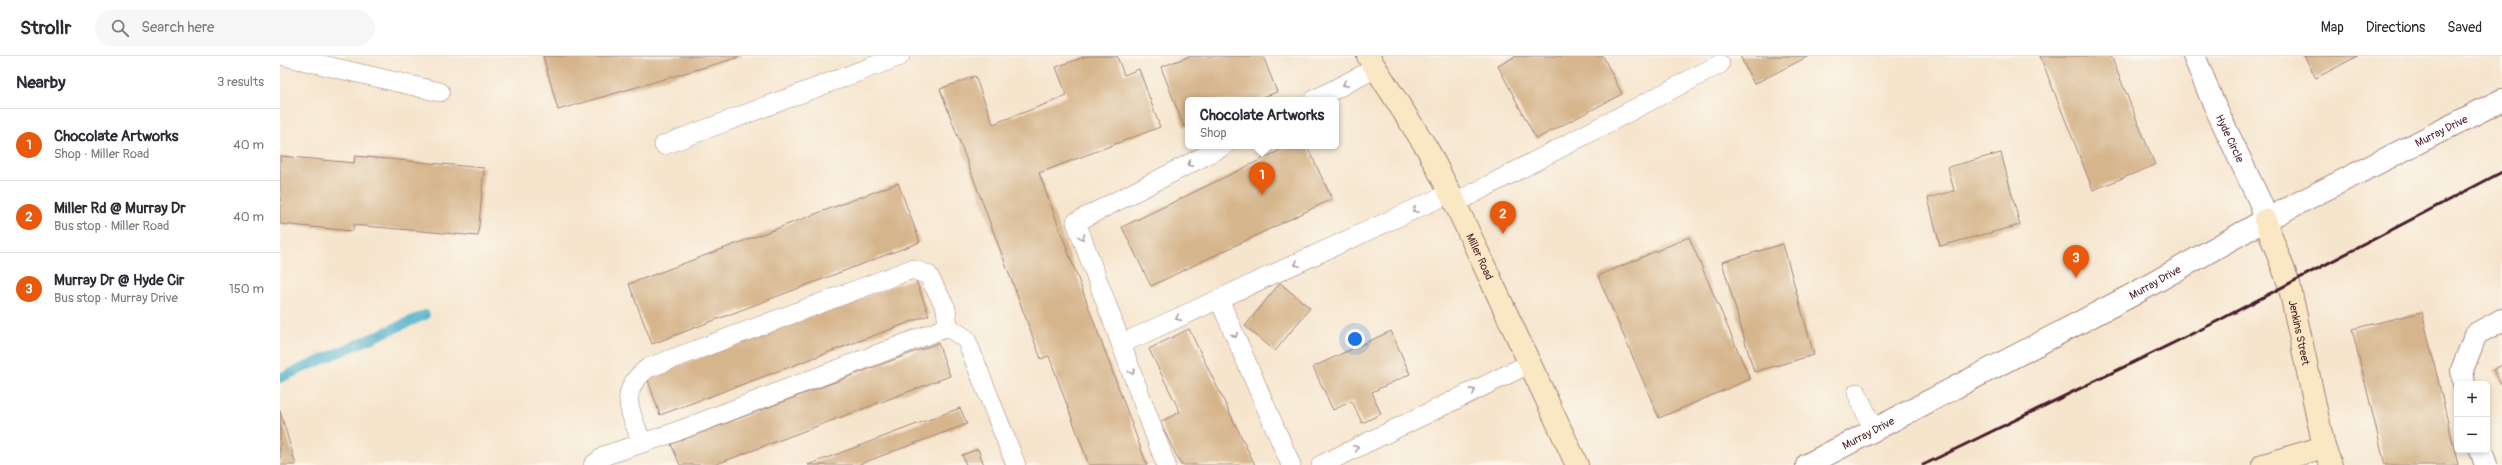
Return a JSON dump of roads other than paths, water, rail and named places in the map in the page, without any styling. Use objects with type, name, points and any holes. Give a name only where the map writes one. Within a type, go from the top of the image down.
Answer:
[{"type":"street","name":"Hyde Circle","points":[[2194,56],[2212,102],[2261,204],[2265,220]]},
{"type":"street","name":"Miller Road","points":[[1372,62],[1428,150],[1453,198],[1577,465]]},
{"type":"street","name":"Murray Drive","points":[[1808,465],[2134,294],[2265,220],[2502,100]]},
{"type":"street","name":"Jenkins Street","points":[[2263,465],[2328,456],[2289,284],[2265,220]]},
{"type":"street","points":[[2464,381],[2462,370],[2476,334],[2502,320]]},
{"type":"street","points":[[2482,453],[2486,465]]},
{"type":"lane","points":[[284,56],[440,92]]},
{"type":"lane","points":[[664,145],[900,56]]},
{"type":"lane","points":[[1319,97],[1372,62]]},
{"type":"lane","points":[[1121,344],[1219,299],[1453,198],[1720,64]]},
{"type":"lane","points":[[1166,465],[1076,222],[1218,149]]},
{"type":"lane","points":[[642,443],[628,406],[628,390],[635,377],[648,368],[912,269],[928,275],[946,308],[948,327]]},
{"type":"lane","points":[[1219,299],[1291,465]]},
{"type":"lane","points":[[593,465],[606,455],[642,443],[948,327]]},
{"type":"lane","points":[[948,327],[966,339],[1016,465]]},
{"type":"lane","points":[[1321,465],[1529,364]]},
{"type":"lane","points":[[1858,393],[1874,431]]},
{"type":"waterway","points":[[280,378],[425,315]]},
{"type":"railway","points":[[1923,465],[2210,325],[2502,172]]},
{"type":"place","name":"Chocolate Artworks","points":[[1262,195]]},
{"type":"place","name":"Miller Rd @ Murray Dr","points":[[1503,234]]},
{"type":"place","name":"Murray Dr @ Hyde Cir","points":[[2076,278]]}]
